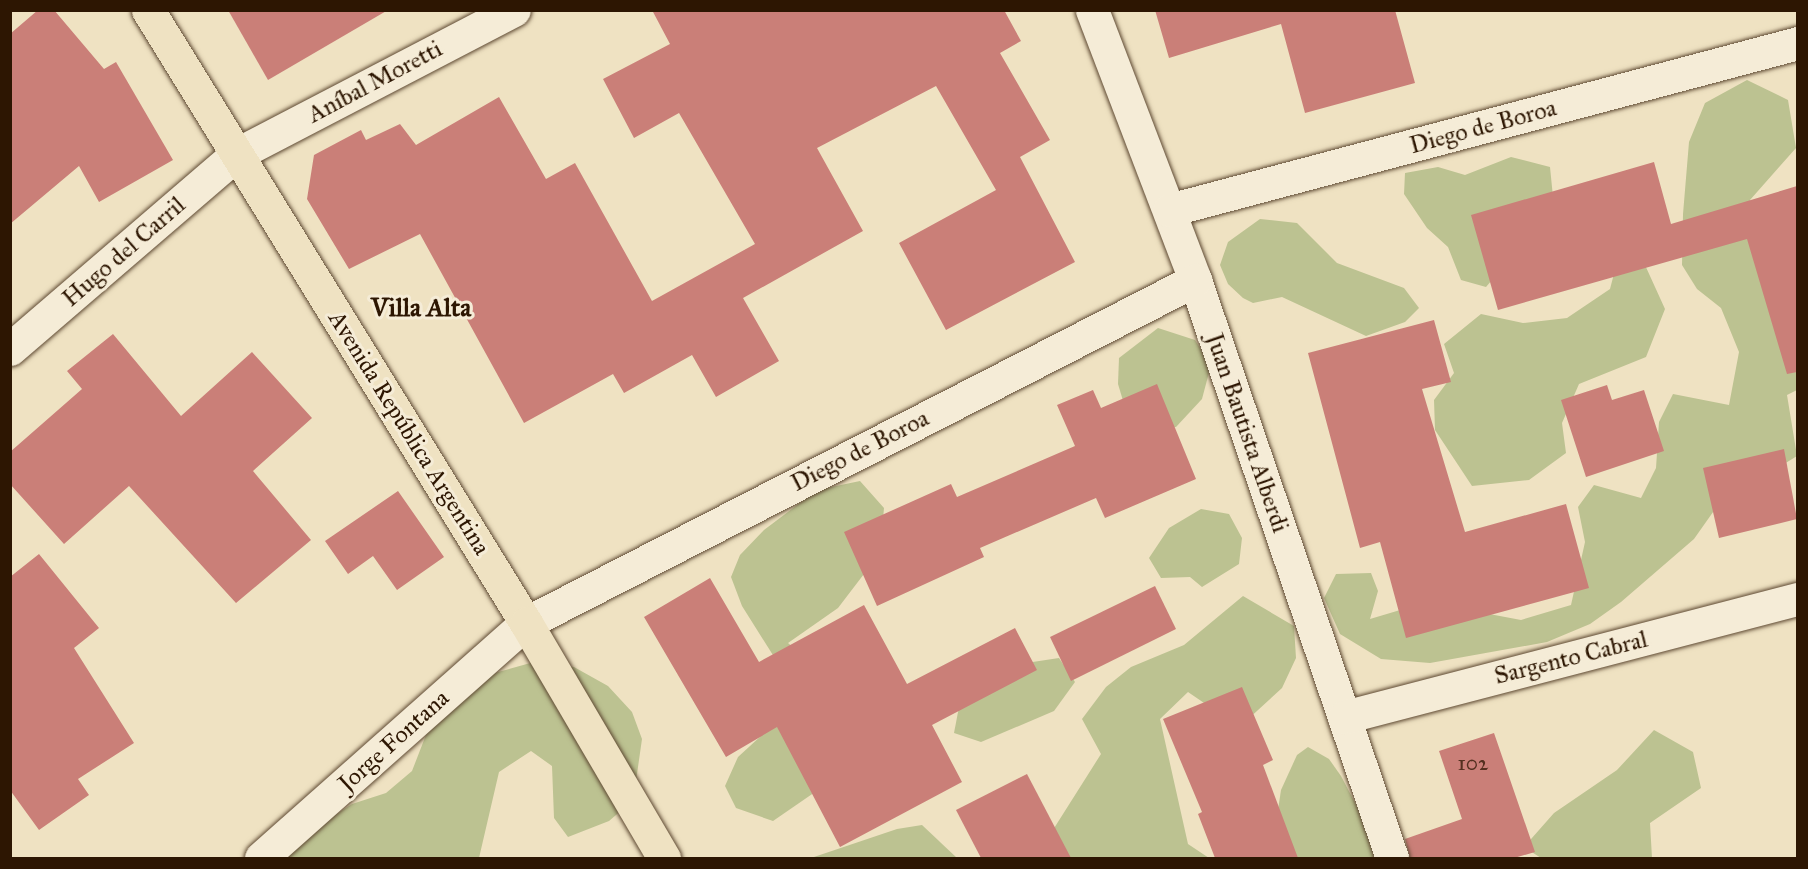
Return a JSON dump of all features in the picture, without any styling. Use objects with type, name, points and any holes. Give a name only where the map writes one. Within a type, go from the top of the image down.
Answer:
[{"type":"main road","name":"Avenida República Argentina","points":[[148,10],[526,623],[664,858]]},
{"type":"street","name":"Aníbal Moretti","points":[[237,154],[514,10]]},
{"type":"street","name":"Juan Bautista Alberdi","points":[[1092,10],[1194,280],[1392,858]]},
{"type":"street","name":"Diego de Boroa","points":[[1169,210],[1797,43]]},
{"type":"street","name":"Hugo del Carril","points":[[10,349],[237,154]]},
{"type":"street","name":"Diego de Boroa","points":[[526,623],[1194,280]]},
{"type":"street","name":"Sargento Cabral","points":[[1344,717],[1797,600]]},
{"type":"street","name":"Jorge Fontana","points":[[261,858],[526,623]]},
{"type":"green space","points":[[1747,80],[1788,100],[1796,148],[1750,200],[1769,290],[1797,312],[1797,390],[1787,395],[1797,456],[1718,505],[1694,539],[1621,602],[1590,624],[1547,642],[1430,663],[1381,659],[1340,634],[1324,598],[1336,574],[1371,573],[1378,591],[1370,619],[1464,591],[1484,613],[1521,620],[1571,605],[1585,542],[1578,507],[1594,485],[1641,498],[1656,468],[1659,422],[1673,394],[1729,405],[1739,352],[1721,308],[1697,289],[1682,265],[1683,214],[1689,142],[1705,103]]},
{"type":"green space","points":[[1511,157],[1550,167],[1554,207],[1486,287],[1461,280],[1448,247],[1427,228],[1404,194],[1405,173],[1438,167],[1465,175]]},
{"type":"green space","points":[[1260,219],[1297,223],[1337,263],[1404,288],[1419,308],[1405,322],[1366,336],[1282,297],[1253,303],[1243,298],[1228,284],[1220,265],[1228,242]]},
{"type":"green space","points":[[1621,247],[1640,254],[1665,309],[1646,357],[1579,384],[1562,423],[1566,453],[1529,480],[1472,486],[1435,430],[1434,400],[1454,373],[1444,344],[1481,314],[1523,323],[1567,318],[1610,289]]},
{"type":"green space","points":[[1158,328],[1195,340],[1211,365],[1202,399],[1176,427],[1154,428],[1124,404],[1118,384],[1119,358]]},
{"type":"green space","points":[[860,481],[884,508],[880,553],[838,608],[788,643],[808,661],[834,779],[773,821],[736,808],[725,786],[738,757],[762,735],[783,671],[742,606],[731,577],[740,555],[764,530],[817,490]]},
{"type":"green space","points":[[1201,509],[1229,514],[1242,538],[1239,564],[1202,587],[1190,577],[1161,578],[1149,558],[1169,528]]},
{"type":"green space","points":[[1243,596],[1294,626],[1296,658],[1282,688],[1246,721],[1226,718],[1188,692],[1160,719],[1188,844],[1209,858],[1060,858],[1051,833],[1101,754],[1082,719],[1106,687],[1131,667],[1184,645]]},
{"type":"green space","points":[[1059,658],[1075,682],[1054,711],[981,742],[954,733],[959,707],[1026,663]]},
{"type":"green space","points":[[534,662],[574,667],[608,686],[632,712],[642,739],[636,781],[623,809],[609,821],[568,837],[554,818],[552,766],[531,751],[499,772],[479,858],[280,858],[318,826],[352,804],[386,793],[412,771],[431,722],[477,678]]},
{"type":"green space","points":[[1654,730],[1693,752],[1701,788],[1650,823],[1652,858],[1541,858],[1524,847],[1554,813],[1617,770]]},
{"type":"green space","points":[[1308,747],[1329,759],[1341,776],[1384,858],[1278,858],[1273,843],[1281,790],[1297,755]]},
{"type":"green space","points":[[922,825],[957,858],[811,858],[897,829]]},
{"type":"building","points":[[38,10],[54,10],[104,69],[116,62],[173,160],[99,202],[79,166],[10,224],[10,34]]},
{"type":"building","points":[[228,10],[388,10],[268,80]]},
{"type":"building","points":[[652,10],[1004,10],[1021,41],[1000,53],[1050,140],[1020,157],[1075,262],[946,330],[899,243],[996,190],[936,86],[817,148],[863,231],[743,298],[779,361],[716,397],[692,355],[624,393],[613,374],[524,423],[420,234],[349,269],[307,199],[314,155],[361,130],[366,140],[400,124],[416,145],[499,97],[546,179],[575,163],[652,301],[755,244],[679,113],[634,138],[603,79],[670,44]]},
{"type":"building","points":[[1155,10],[1395,10],[1415,83],[1305,113],[1281,24],[1169,58]]},
{"type":"building","points":[[1654,162],[1671,224],[1797,186],[1797,372],[1787,374],[1747,239],[1498,310],[1471,215]]},
{"type":"building","points":[[1434,320],[1451,382],[1422,389],[1465,532],[1566,504],[1589,588],[1406,638],[1380,542],[1360,548],[1308,353]]},
{"type":"building","points":[[113,334],[181,416],[252,352],[312,418],[253,471],[311,540],[236,603],[129,486],[64,544],[10,484],[10,452],[82,389],[67,371]]},
{"type":"building","points":[[1157,384],[1196,479],[1105,518],[1096,498],[980,548],[984,557],[877,606],[844,532],[951,484],[957,497],[1075,446],[1057,405],[1093,390],[1101,408]]},
{"type":"building","points":[[1607,385],[1612,400],[1644,390],[1664,451],[1586,477],[1561,400]]},
{"type":"building","points":[[1784,449],[1797,519],[1719,538],[1703,468]]},
{"type":"building","points":[[398,491],[444,557],[397,590],[373,556],[348,574],[325,541]]},
{"type":"building","points":[[39,554],[99,628],[74,648],[134,743],[78,779],[89,795],[39,830],[10,790],[10,577]]},
{"type":"building","points":[[710,578],[759,662],[864,605],[907,684],[1015,628],[1037,670],[932,725],[962,782],[840,847],[777,727],[726,757],[644,617]]},
{"type":"building","points":[[1155,586],[1176,629],[1071,681],[1050,637]]},
{"type":"building","points":[[1242,687],[1273,760],[1263,765],[1298,858],[1215,858],[1198,814],[1202,812],[1163,719]]},
{"type":"building","points":[[1494,733],[1535,852],[1514,858],[1410,858],[1405,839],[1462,819],[1439,751]]},
{"type":"building","points":[[1027,774],[1071,858],[981,858],[956,810]]},
{"type":"district","name":"Villa Alta","points":[[421,308]]}]
